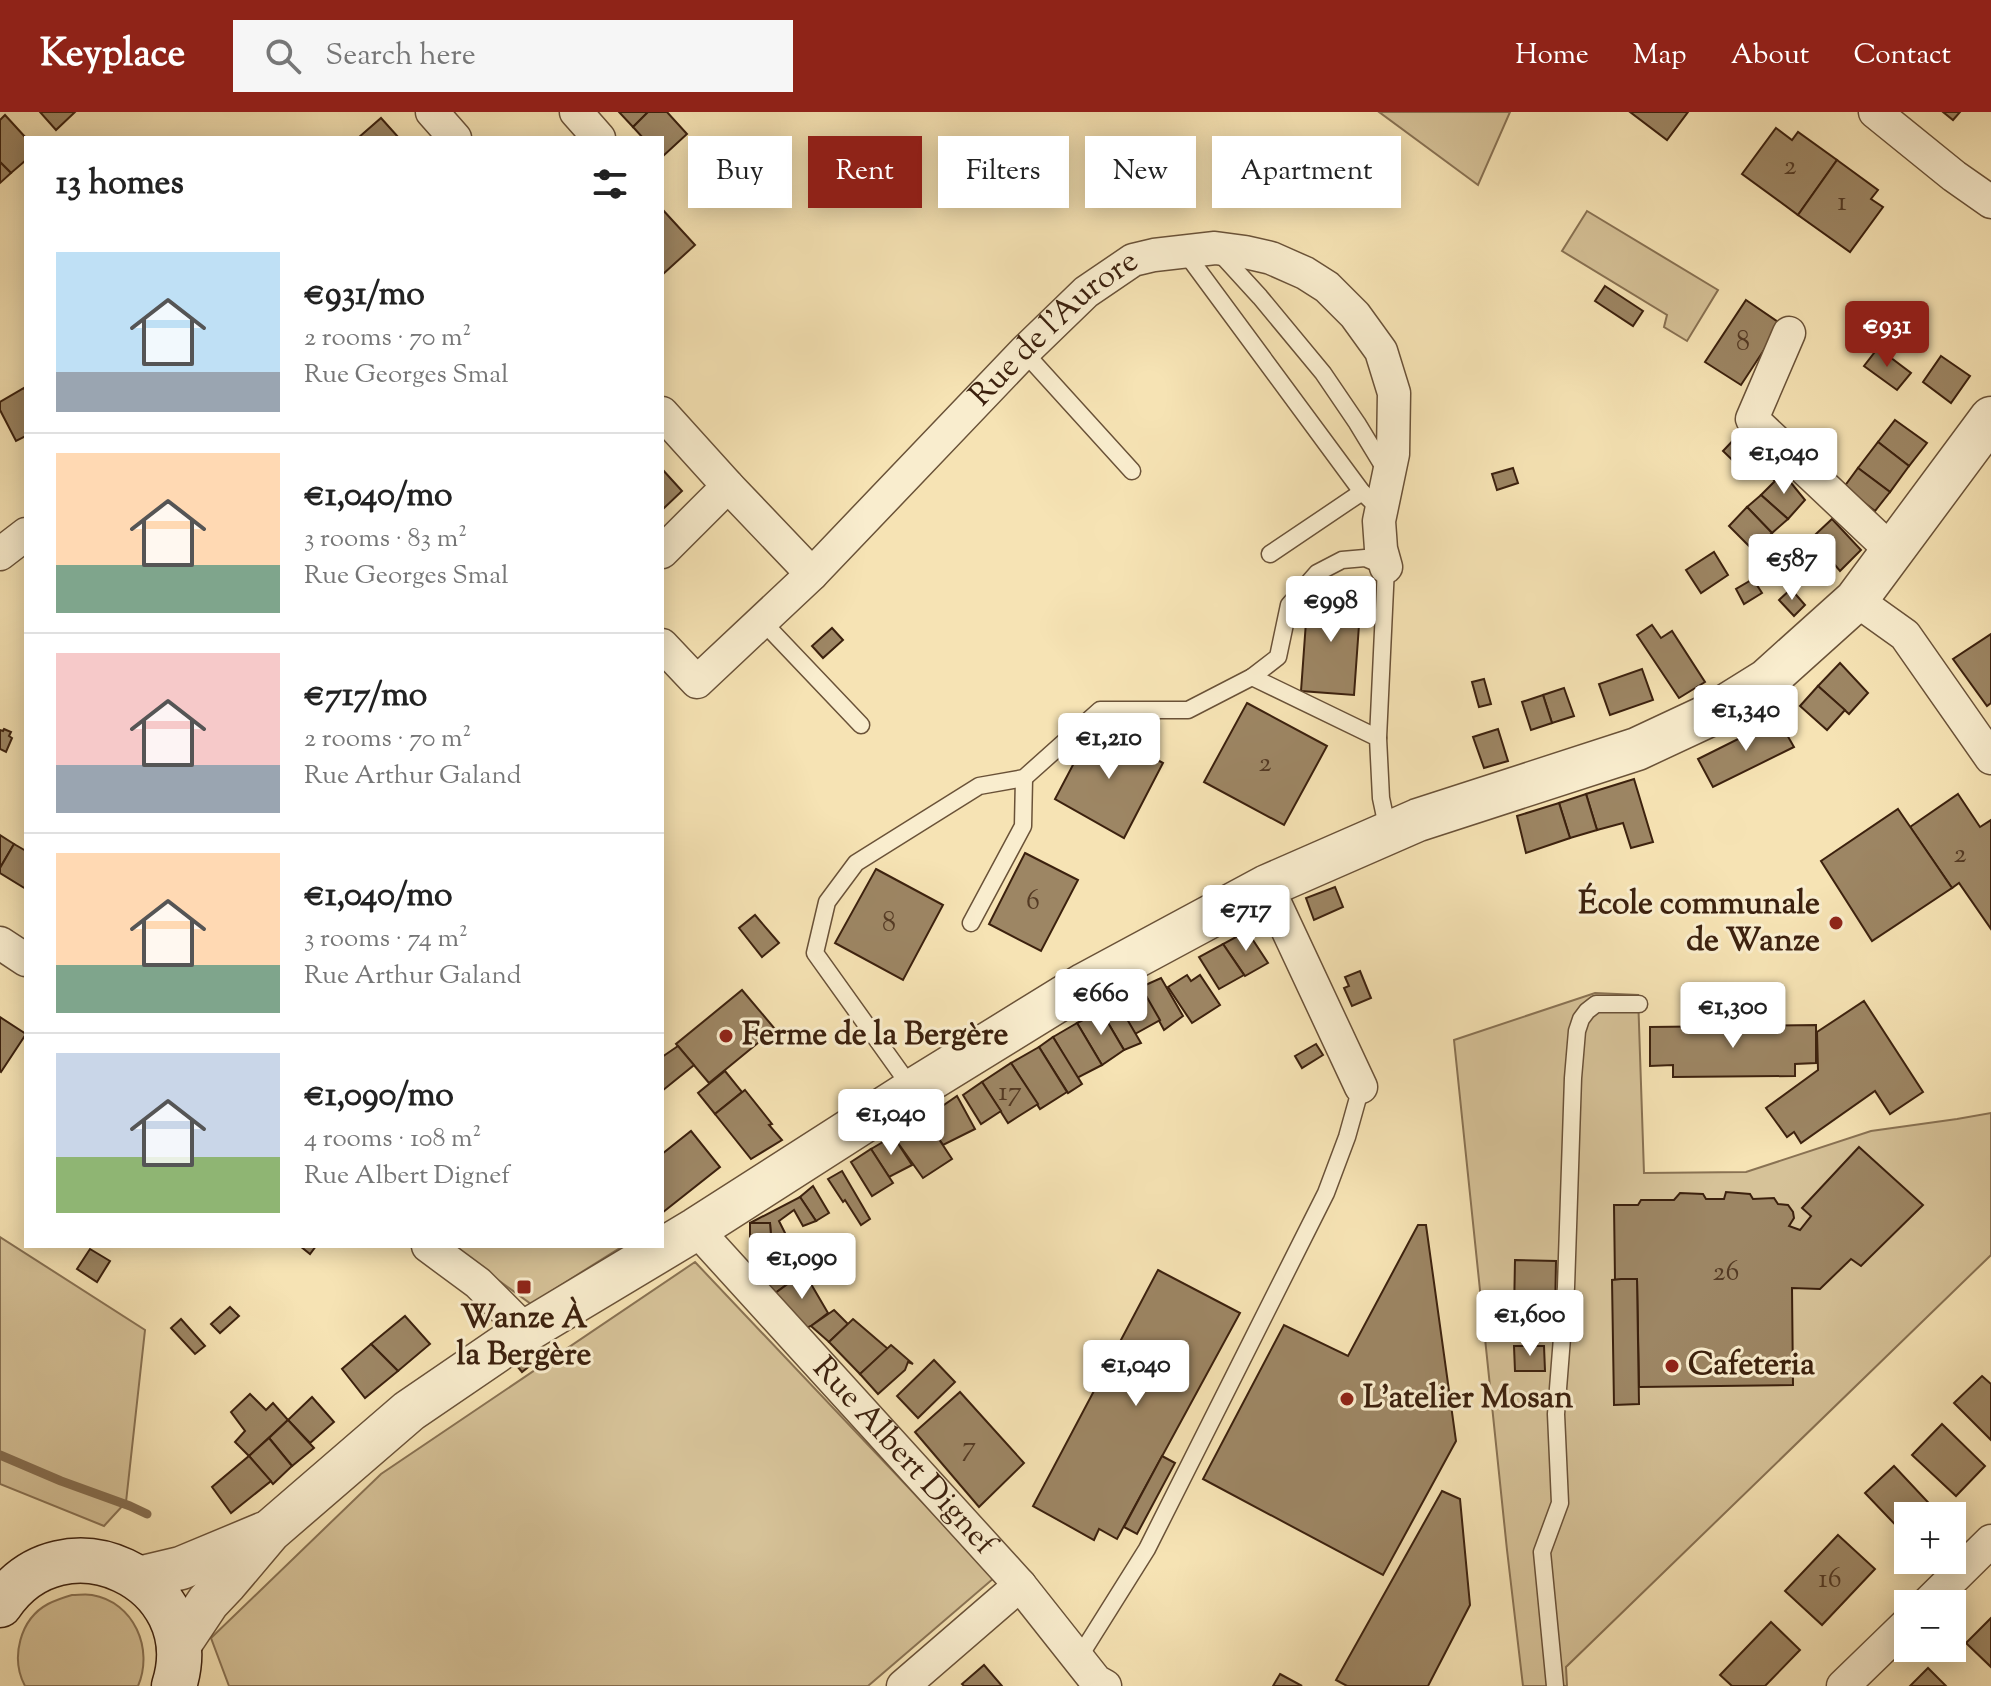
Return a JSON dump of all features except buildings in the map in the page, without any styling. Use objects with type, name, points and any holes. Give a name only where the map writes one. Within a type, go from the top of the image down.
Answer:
[{"type":"main road","points":[[8,1586],[61,1562],[81,1560],[121,1568],[139,1578],[166,1608],[174,1627],[179,1674]]},
{"type":"street","points":[[432,112],[453,136]]},
{"type":"street","points":[[576,112],[597,136]]},
{"type":"street","points":[[1875,112],[1991,202]]},
{"type":"street","name":"Rue de l'Aurore","points":[[664,647],[697,682],[812,574],[1024,352],[1086,292],[1133,260],[1215,248],[1271,258],[1305,273],[1327,287],[1355,315],[1381,351],[1394,393],[1393,454],[1377,492],[1381,549],[1386,567]]},
{"type":"street","points":[[1789,333],[1752,419],[1893,552]]},
{"type":"street","points":[[664,415],[812,574]]},
{"type":"street","points":[[179,1674],[208,1602],[270,1531],[409,1411],[526,1331],[696,1229],[1085,984],[1267,886],[1418,820],[1637,749],[1714,713],[1767,680],[1856,600],[1984,442]]},
{"type":"street","points":[[664,550],[728,486]]},
{"type":"street","points":[[0,554],[24,536]]},
{"type":"street","points":[[1856,600],[1905,635],[1991,758]]},
{"type":"street","points":[[1267,886],[1361,1087]]},
{"type":"street","points":[[0,943],[24,959]]},
{"type":"street","name":"Rue Albert Dignef","points":[[696,1229],[1020,1585],[1096,1681],[1105,1686]]},
{"type":"street","points":[[431,1248],[478,1283],[526,1331]]},
{"type":"street","points":[[139,1578],[181,1568],[270,1531]]},
{"type":"street","points":[[1941,1590],[1991,1541]]},
{"type":"street","points":[[903,1686],[1020,1585]]},
{"type":"street","points":[[1843,1686],[1894,1637]]},
{"type":"lane","points":[[1215,248],[1323,373],[1357,423],[1377,492]]},
{"type":"lane","points":[[1180,252],[1190,259],[1377,492]]},
{"type":"lane","points":[[1024,352],[1132,471]]},
{"type":"lane","points":[[1270,554],[1377,492]]},
{"type":"lane","points":[[913,1090],[815,953],[827,902],[856,863],[979,786],[1024,778],[1100,710],[1188,710],[1252,677],[1278,657],[1289,605],[1317,573],[1342,560],[1365,558],[1386,567],[1378,738],[1381,798],[1388,833]]},
{"type":"lane","points":[[762,621],[861,725]]},
{"type":"lane","points":[[1252,677],[1378,738]]},
{"type":"lane","points":[[971,923],[1023,826],[1024,778]]},
{"type":"lane","points":[[1555,1686],[1542,1552],[1560,1503],[1556,1414],[1566,1287],[1577,1031],[1581,1019],[1596,1004],[1639,1004]]},
{"type":"lane","points":[[1078,1659],[1147,1549],[1326,1193],[1361,1087]]},
{"type":"shaded area","points":[[1379,112],[1510,112],[1478,185]]},
{"type":"shaded area","points":[[1587,211],[1718,290],[1687,341],[1664,327],[1667,315],[1562,251]]},
{"type":"shaded area","points":[[1595,993],[1638,995],[1644,1173],[1746,1172],[1871,1131],[1991,1113],[1991,1255],[1566,1667],[1567,1686],[1523,1686],[1454,1040]]},
{"type":"shaded area","points":[[0,1237],[145,1330],[126,1502],[104,1526],[0,1484]]},
{"type":"shaded area","points":[[454,1248],[620,1248],[531,1304]]},
{"type":"shaded area","points":[[695,1262],[994,1578],[868,1686],[229,1686],[211,1638],[381,1474]]},
{"type":"shaded area","points":[[72,1595],[107,1599],[129,1617],[142,1643],[142,1672],[138,1686],[25,1686],[18,1663],[24,1629],[38,1611]]},
{"type":"waterway","points":[[0,1455],[147,1514]]},
{"type":"place","name":"École communale de Wanze","points":[[1836,923]]},
{"type":"place","name":"Ferme de la Bergère","points":[[726,1036]]},
{"type":"place","name":"Wanze À la Bergère","points":[[524,1287]]},
{"type":"place","name":"Cafeteria","points":[[1672,1366]]},
{"type":"place","name":"L'atelier Mosan","points":[[1347,1399]]}]
